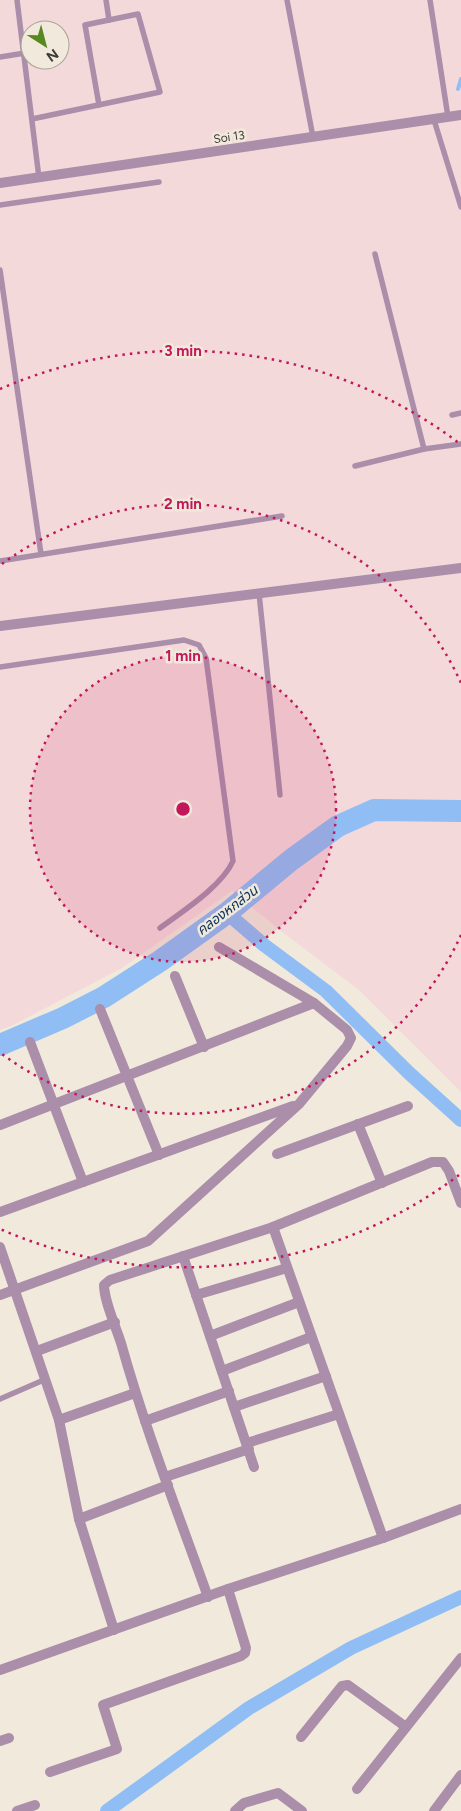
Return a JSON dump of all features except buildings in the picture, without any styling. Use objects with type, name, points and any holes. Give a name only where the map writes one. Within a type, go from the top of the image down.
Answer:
[{"type":"street","name":"Soi 13","points":[[0,183],[461,115]]},
{"type":"street","points":[[5,626],[461,568]]},
{"type":"street","points":[[0,1295],[148,1241],[299,1104],[347,1046],[351,1038],[346,1030],[314,1003],[219,947]]},
{"type":"street","points":[[176,976],[204,1047]]},
{"type":"street","points":[[0,1125],[128,1077],[314,1003]]},
{"type":"street","points":[[100,1009],[158,1155]]},
{"type":"street","points":[[30,1042],[84,1182]]},
{"type":"street","points":[[0,1212],[299,1104]]},
{"type":"street","points":[[277,1154],[408,1106]]},
{"type":"street","points":[[358,1124],[382,1183]]},
{"type":"street","points":[[208,1596],[135,1393],[115,1322],[104,1292],[104,1285],[110,1280],[272,1228],[432,1162],[443,1162],[449,1171],[461,1203]]},
{"type":"street","points":[[272,1228],[383,1538]]},
{"type":"street","points":[[0,1247],[59,1420],[79,1518],[114,1630]]},
{"type":"street","points":[[183,1256],[254,1467]]},
{"type":"street","points":[[196,1295],[287,1268]]},
{"type":"street","points":[[210,1336],[299,1302]]},
{"type":"street","points":[[37,1352],[115,1322]]},
{"type":"street","points":[[222,1371],[311,1337]]},
{"type":"street","points":[[234,1407],[326,1376]]},
{"type":"street","points":[[145,1421],[229,1391]]},
{"type":"street","points":[[59,1420],[135,1393]]},
{"type":"street","points":[[79,1518],[248,1446],[339,1414]]},
{"type":"street","points":[[0,1670],[228,1589],[461,1510]]},
{"type":"street","points":[[50,1772],[117,1749],[103,1705],[246,1653],[228,1589]]},
{"type":"street","points":[[357,1789],[461,1658]]},
{"type":"street","points":[[301,1737],[342,1686],[348,1685],[406,1727]]},
{"type":"street","points":[[434,1811],[461,1775]]},
{"type":"street","points":[[235,1811],[244,1804],[278,1793],[302,1811]]},
{"type":"street","points":[[17,1811],[35,1805]]},
{"type":"lane","points":[[17,0],[20,20]]},
{"type":"lane","points":[[106,0],[109,20]]},
{"type":"lane","points":[[286,0],[313,138]]},
{"type":"lane","points":[[430,0],[448,118]]},
{"type":"lane","points":[[32,119],[99,105],[160,92],[138,14],[85,25],[99,105]]},
{"type":"lane","points":[[0,57],[20,54]]},
{"type":"lane","points":[[27,70],[39,178]]},
{"type":"lane","points":[[434,120],[461,207]]},
{"type":"lane","points":[[0,205],[159,182]]},
{"type":"lane","points":[[374,254],[424,449]]},
{"type":"lane","points":[[0,270],[41,554]]},
{"type":"lane","points":[[452,416],[461,413]]},
{"type":"lane","points":[[355,466],[424,449],[461,444]]},
{"type":"lane","points":[[0,561],[282,516]]},
{"type":"lane","points":[[259,593],[280,795]]},
{"type":"lane","points":[[0,667],[184,640],[199,644],[206,658],[233,861],[229,870],[220,881],[160,928]]},
{"type":"lane","points":[[0,1399],[46,1379]]},
{"type":"shaded area","points":[[0,0],[461,0],[461,1092],[359,990],[232,891],[122,968],[0,1030]]},
{"type":"waterway","points":[[458,89],[461,79]]},
{"type":"waterway","name":"คลองหกส่วน","points":[[0,1045],[63,1018],[104,997],[160,961],[227,913],[291,860],[338,826],[374,810],[461,811]]},
{"type":"waterway","points":[[227,913],[264,945],[326,991],[409,1073],[461,1120]]},
{"type":"waterway","points":[[107,1811],[249,1708],[351,1648],[461,1597]]}]
